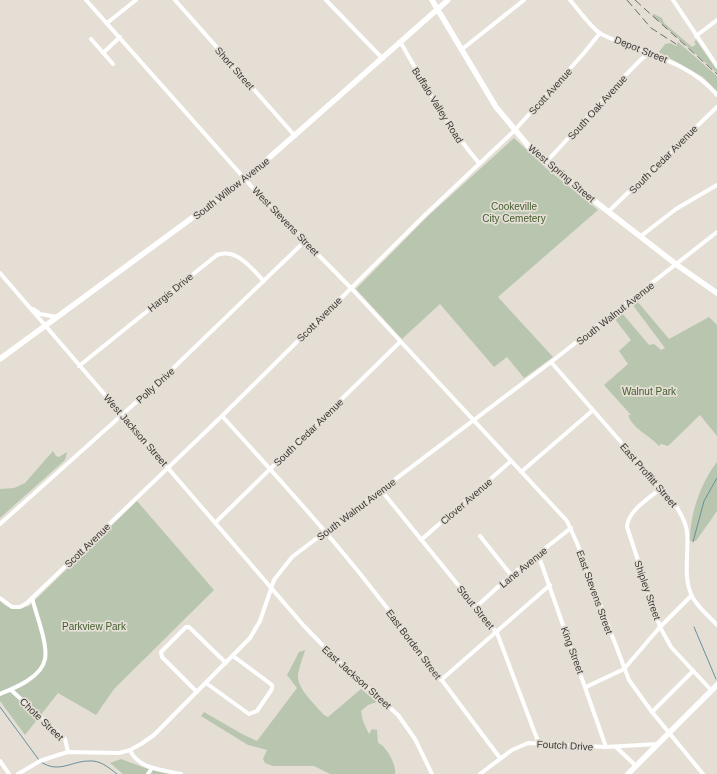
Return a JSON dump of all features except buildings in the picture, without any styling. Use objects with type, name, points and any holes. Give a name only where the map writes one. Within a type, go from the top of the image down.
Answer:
[{"type":"main road","name":"West Spring Street","points":[[432,0],[493,103],[514,131],[546,162],[677,265],[717,293]]},
{"type":"main road","name":"South Willow Avenue","points":[[0,359],[245,179],[383,59],[448,0]]},
{"type":"main road","points":[[628,774],[717,684]]},
{"type":"street","name":"West Stevens Street","points":[[86,0],[245,179],[351,288],[473,421]]},
{"type":"street","points":[[107,23],[136,0]]},
{"type":"street","name":"Short Street","points":[[175,0],[295,136]]},
{"type":"street","points":[[326,0],[383,59]]},
{"type":"street","points":[[461,50],[524,0]]},
{"type":"street","name":"Depot Street","points":[[570,0],[600,33],[669,60],[706,82],[717,94]]},
{"type":"street","points":[[673,0],[717,66]]},
{"type":"street","points":[[696,36],[717,20]]},
{"type":"street","name":"Scott Avenue","points":[[32,598],[167,467],[222,416],[416,223],[514,131],[600,33]]},
{"type":"street","points":[[103,52],[120,37]]},
{"type":"street","points":[[91,39],[113,64]]},
{"type":"street","name":"Buffalo Valley Road","points":[[401,43],[462,144],[479,163]]},
{"type":"street","name":"South Oak Avenue","points":[[546,162],[578,129],[619,81],[649,52]]},
{"type":"street","name":"South Cedar Avenue","points":[[609,211],[717,107]]},
{"type":"street","points":[[641,236],[676,208],[717,185]]},
{"type":"street","name":"South Walnut Avenue","points":[[18,774],[48,758],[68,752],[108,754],[130,750],[154,735],[244,645],[256,629],[274,580],[286,563],[552,362],[717,232]]},
{"type":"street","name":"Polly Drive","points":[[0,524],[162,379],[305,241]]},
{"type":"street","name":"Hargis Drive","points":[[79,366],[217,255],[223,253],[236,255],[264,281]]},
{"type":"street","name":"West Jackson Street","points":[[0,273],[79,366],[216,522],[271,588]]},
{"type":"street","points":[[28,306],[40,314],[57,317]]},
{"type":"street","name":"South Cedar Avenue","points":[[216,522],[400,342]]},
{"type":"street","name":"East Proffitt Street","points":[[552,362],[592,411],[675,504],[684,518],[687,531],[687,579],[691,596]]},
{"type":"street","points":[[521,472],[592,411]]},
{"type":"street","name":"East Borden Street","points":[[222,416],[326,532],[397,621],[500,758]]},
{"type":"street","name":"East Stevens Street","points":[[473,421],[563,516],[571,528],[624,669],[636,691],[669,734],[703,774]]},
{"type":"street","name":"Clover Avenue","points":[[421,540],[511,461]]},
{"type":"street","name":"Shipley Street","points":[[661,488],[632,513],[627,519],[627,527],[660,627],[671,647],[711,690]]},
{"type":"street","name":"Stout Street","points":[[381,490],[497,633],[539,744]]},
{"type":"street","name":"Lane Avenue","points":[[476,607],[512,575],[571,528]]},
{"type":"street","points":[[480,536],[512,575]]},
{"type":"street","name":"King Street","points":[[538,554],[586,686],[606,747]]},
{"type":"street","points":[[441,680],[550,586]]},
{"type":"street","name":"East Jackson Street","points":[[271,588],[340,663],[398,715],[415,739],[432,774]]},
{"type":"street","points":[[586,686],[624,669],[660,627],[691,596],[717,625]]},
{"type":"street","points":[[0,598],[12,607],[20,607],[32,598],[45,648],[45,659],[36,674],[11,690],[0,694]]},
{"type":"street","points":[[197,692],[162,657],[162,652],[189,627],[226,663]]},
{"type":"street","points":[[206,684],[249,714],[257,711],[272,689],[272,685],[233,656]]},
{"type":"street","points":[[652,712],[693,672]]},
{"type":"street","name":"Chote Street","points":[[11,690],[65,739],[68,752]]},
{"type":"street","name":"Foutch Drive","points":[[480,774],[500,758],[519,746],[528,743],[606,747],[652,743],[659,744]]},
{"type":"street","points":[[616,747],[636,766]]},
{"type":"street","points":[[130,750],[133,757],[138,762],[152,768],[181,774]]},
{"type":"street","points":[[0,761],[9,774]]},
{"type":"street","points":[[148,774],[152,768]]},
{"type":"green space","points":[[654,14],[662,18],[664,23],[692,47],[696,44],[694,42],[696,40],[717,70],[717,73],[652,15]]},
{"type":"green space","points":[[678,42],[717,76],[717,91],[703,77],[659,52],[665,44],[670,43],[676,46]]},
{"type":"green space","name":"Cookeville City Cemetery","points":[[514,138],[547,169],[598,210],[498,297],[553,357],[524,378],[507,357],[494,367],[440,304],[402,339],[356,289],[427,217]]},
{"type":"green space","name":"Walnut Park","points":[[637,301],[669,339],[709,317],[717,325],[717,436],[700,415],[668,446],[661,444],[659,446],[634,424],[628,415],[631,415],[604,385],[628,364],[619,351],[631,340],[614,318],[622,313],[649,345],[654,344],[661,350],[665,348],[632,304]]},
{"type":"green space","points":[[53,451],[56,456],[59,457],[67,452],[65,460],[0,518],[0,489],[14,488],[25,483]]},
{"type":"green space","points":[[717,462],[717,511],[696,541],[690,541],[690,531],[697,500],[706,480]]},
{"type":"green space","name":"Parkview Park","points":[[137,501],[214,590],[114,689],[96,715],[58,693],[25,735],[0,701],[0,601],[10,608],[29,606]]},
{"type":"green space","points":[[305,650],[298,680],[303,691],[324,715],[328,717],[361,689],[377,702],[368,705],[361,711],[363,721],[369,734],[372,729],[377,730],[378,743],[390,756],[395,774],[330,774],[314,766],[273,766],[265,763],[263,759],[267,750],[248,745],[201,716],[204,712],[257,741],[297,688],[287,675],[299,652]]},
{"type":"green space","points":[[121,759],[148,769],[152,768],[183,774],[123,774],[110,763]]},
{"type":"waterway","points":[[693,542],[704,501],[717,478]]},
{"type":"waterway","points":[[694,627],[716,679]]},
{"type":"waterway","points":[[0,707],[39,760]]},
{"type":"waterway","points":[[41,762],[54,767],[59,767],[93,761],[104,764],[117,774]]},
{"type":"railway","points":[[627,0],[651,28],[676,44]]},
{"type":"railway","points":[[635,0],[717,74]]}]
